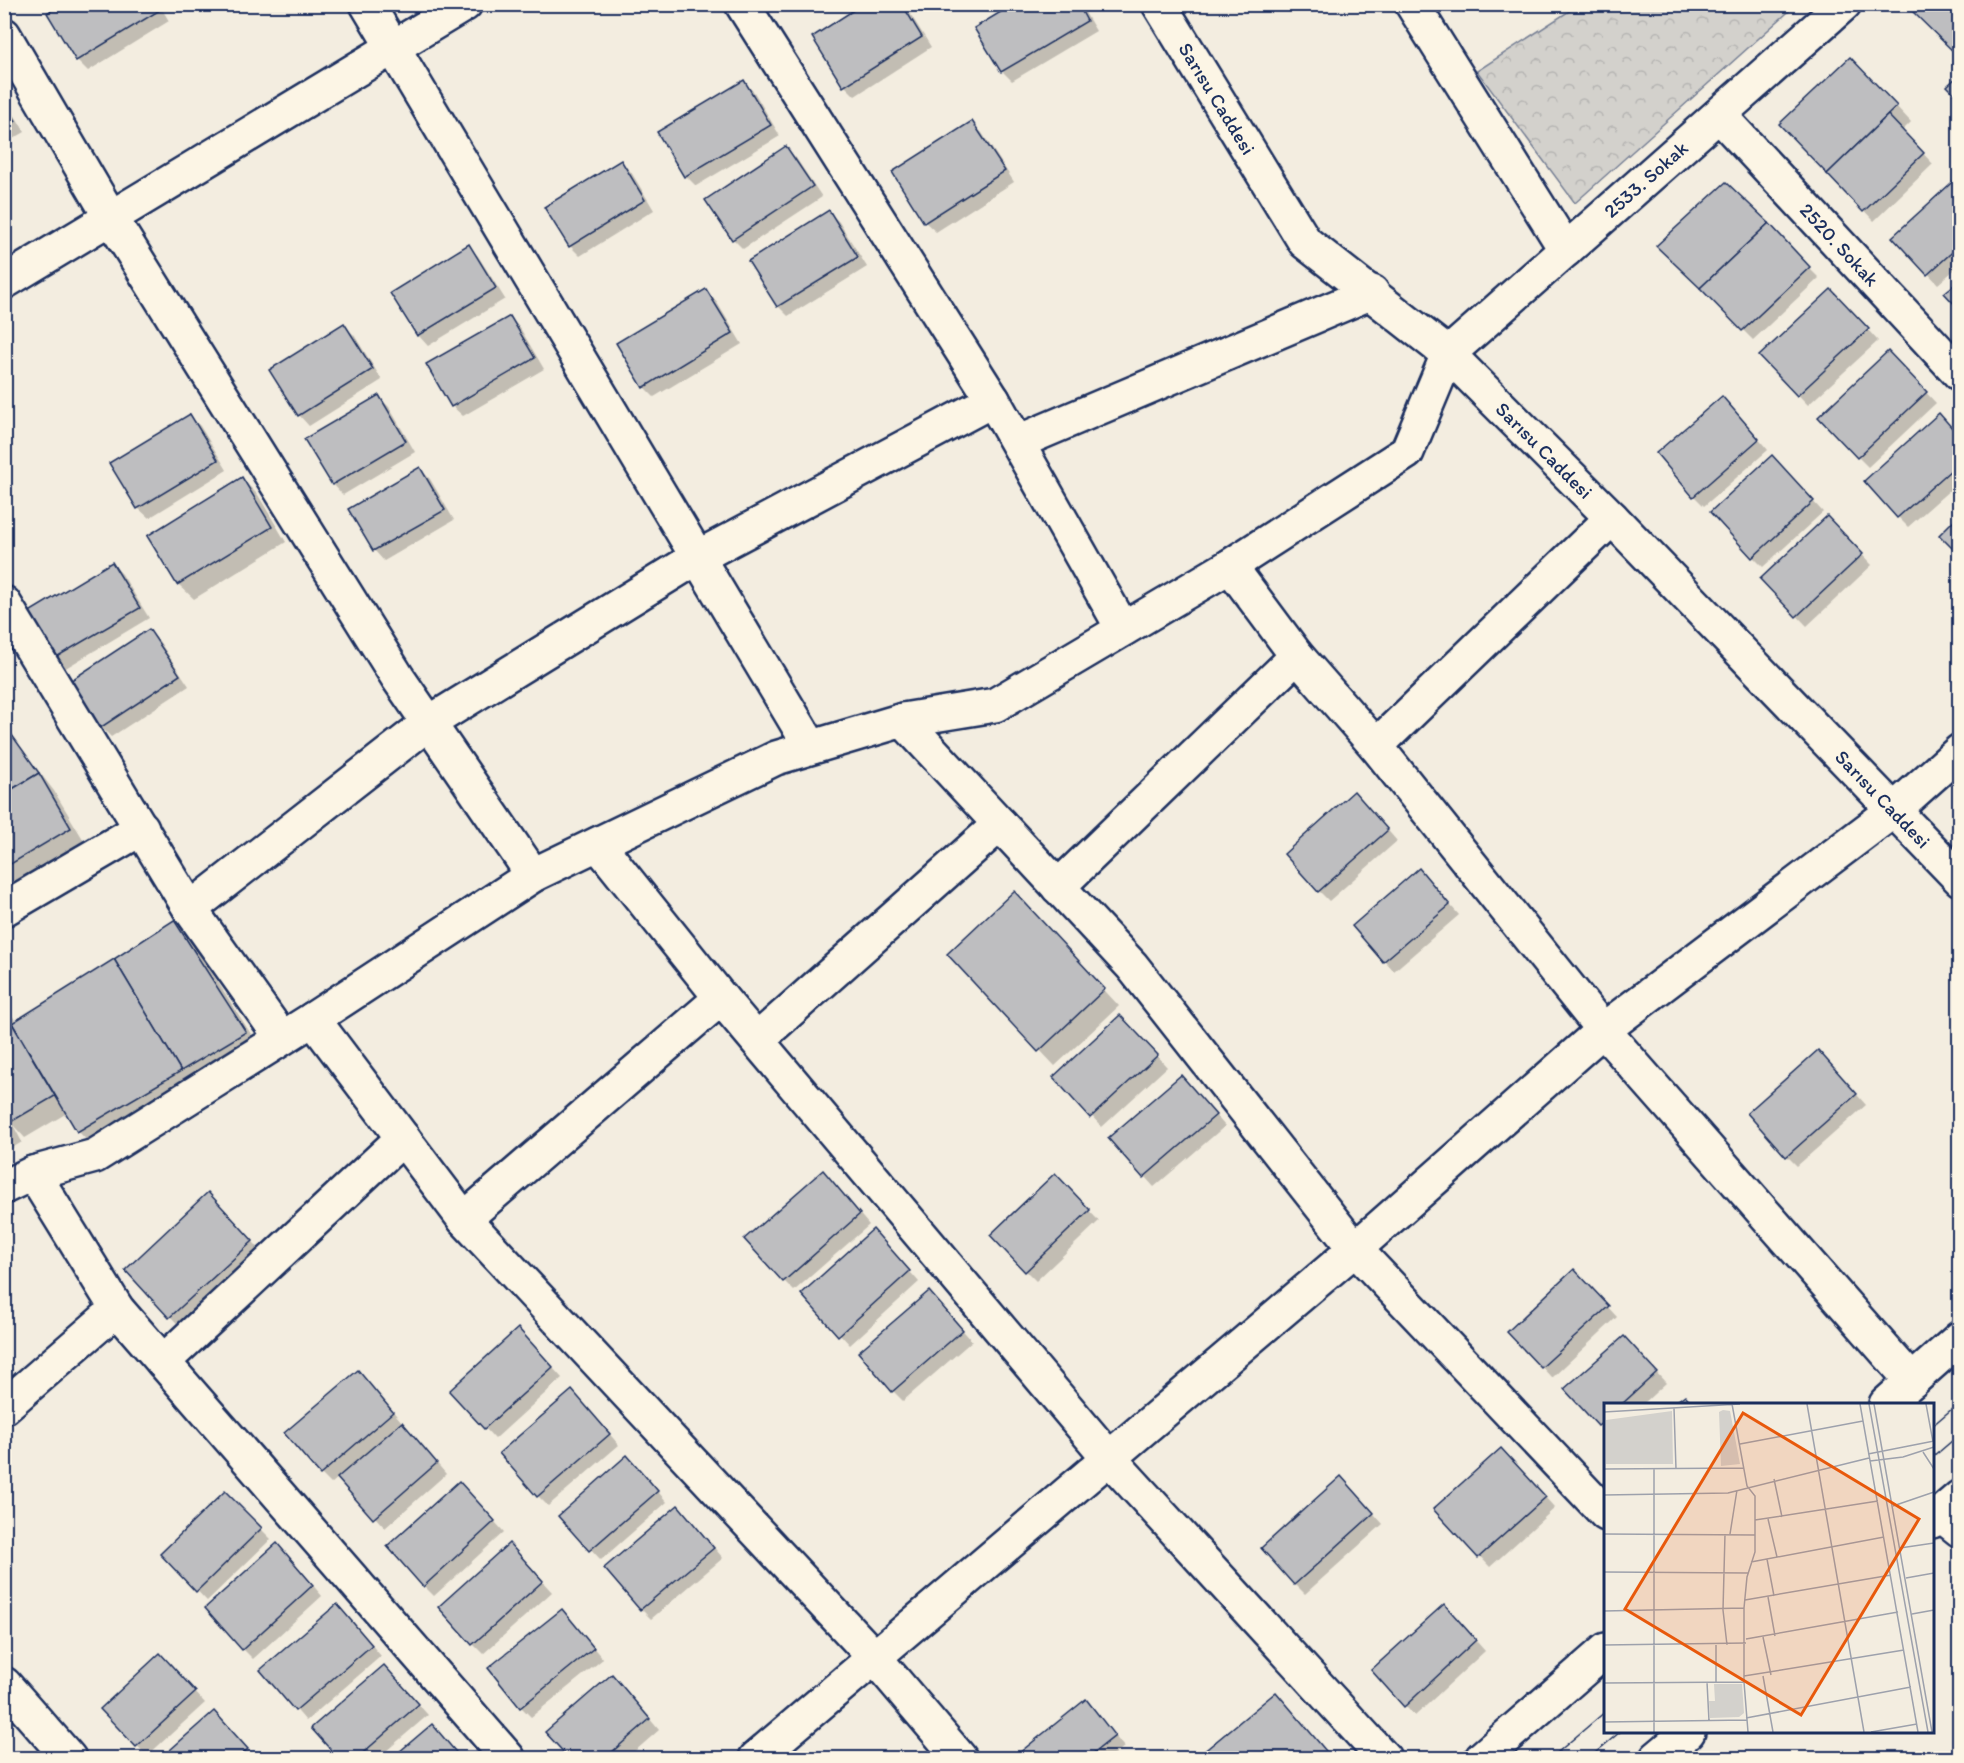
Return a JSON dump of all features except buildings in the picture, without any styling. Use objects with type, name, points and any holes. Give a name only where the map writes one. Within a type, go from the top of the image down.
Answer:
[{"type":"street","points":[[367,4],[811,747]]},
{"type":"street","points":[[4,282],[465,4]]},
{"type":"street","points":[[742,4],[993,400],[1123,629]]},
{"type":"street","name":"Sarısu Caddesi","points":[[1159,4],[1305,242],[1372,292],[1448,354],[1612,518],[1959,879]]},
{"type":"street","points":[[1413,4],[1566,250]]},
{"type":"street","name":"2533. Sokak","points":[[1448,354],[1844,4]]},
{"type":"street","points":[[4,35],[111,218],[427,724],[533,875]]},
{"type":"street","name":"2520. Sokak","points":[[1719,115],[1959,374]]},
{"type":"street","points":[[1018,442],[1372,292]]},
{"type":"street","points":[[4,1186],[33,1173],[95,1156],[313,1019],[533,875],[776,758],[903,720],[995,705],[1230,566],[1407,452],[1448,354]]},
{"type":"street","points":[[190,909],[427,724],[698,557],[993,400]]},
{"type":"street","points":[[1376,746],[1612,518]]},
{"type":"street","points":[[1230,566],[1297,656],[1376,746],[1603,1030],[1912,1381]]},
{"type":"street","points":[[4,603],[190,909],[281,1037]]},
{"type":"street","points":[[1058,887],[1297,656]]},
{"type":"street","points":[[903,720],[1132,966],[1355,1249],[1604,1513]]},
{"type":"street","points":[[756,1758],[1355,1249],[1603,1030],[1894,810],[1959,751]]},
{"type":"street","points":[[757,1040],[1000,825]]},
{"type":"street","points":[[4,909],[142,828]]},
{"type":"street","points":[[598,844],[722,998],[1109,1458],[1384,1758]]},
{"type":"street","points":[[464,1219],[722,998]]},
{"type":"street","points":[[313,1019],[464,1219],[875,1658],[960,1758]]},
{"type":"street","points":[[163,1362],[403,1138]]},
{"type":"street","points":[[33,1173],[117,1309],[508,1758]]},
{"type":"street","points":[[4,1407],[117,1309]]},
{"type":"street","points":[[1887,1403],[1959,1338]]},
{"type":"street","points":[[1482,1758],[1604,1651]]},
{"type":"street","points":[[4,1684],[69,1758]]},
{"type":"street","points":[[1662,1757],[1686,1733]]},
{"type":"green space","points":[[1580,4],[1796,5],[1575,203],[1477,71]]},
{"type":"tram line","points":[[1934,1424],[1960,1402]]},
{"type":"tram line","points":[[1934,1456],[1960,1434]]},
{"type":"tram line","points":[[1551,1758],[1604,1713]]},
{"type":"tram line","points":[[1589,1758],[1619,1733]]}]
